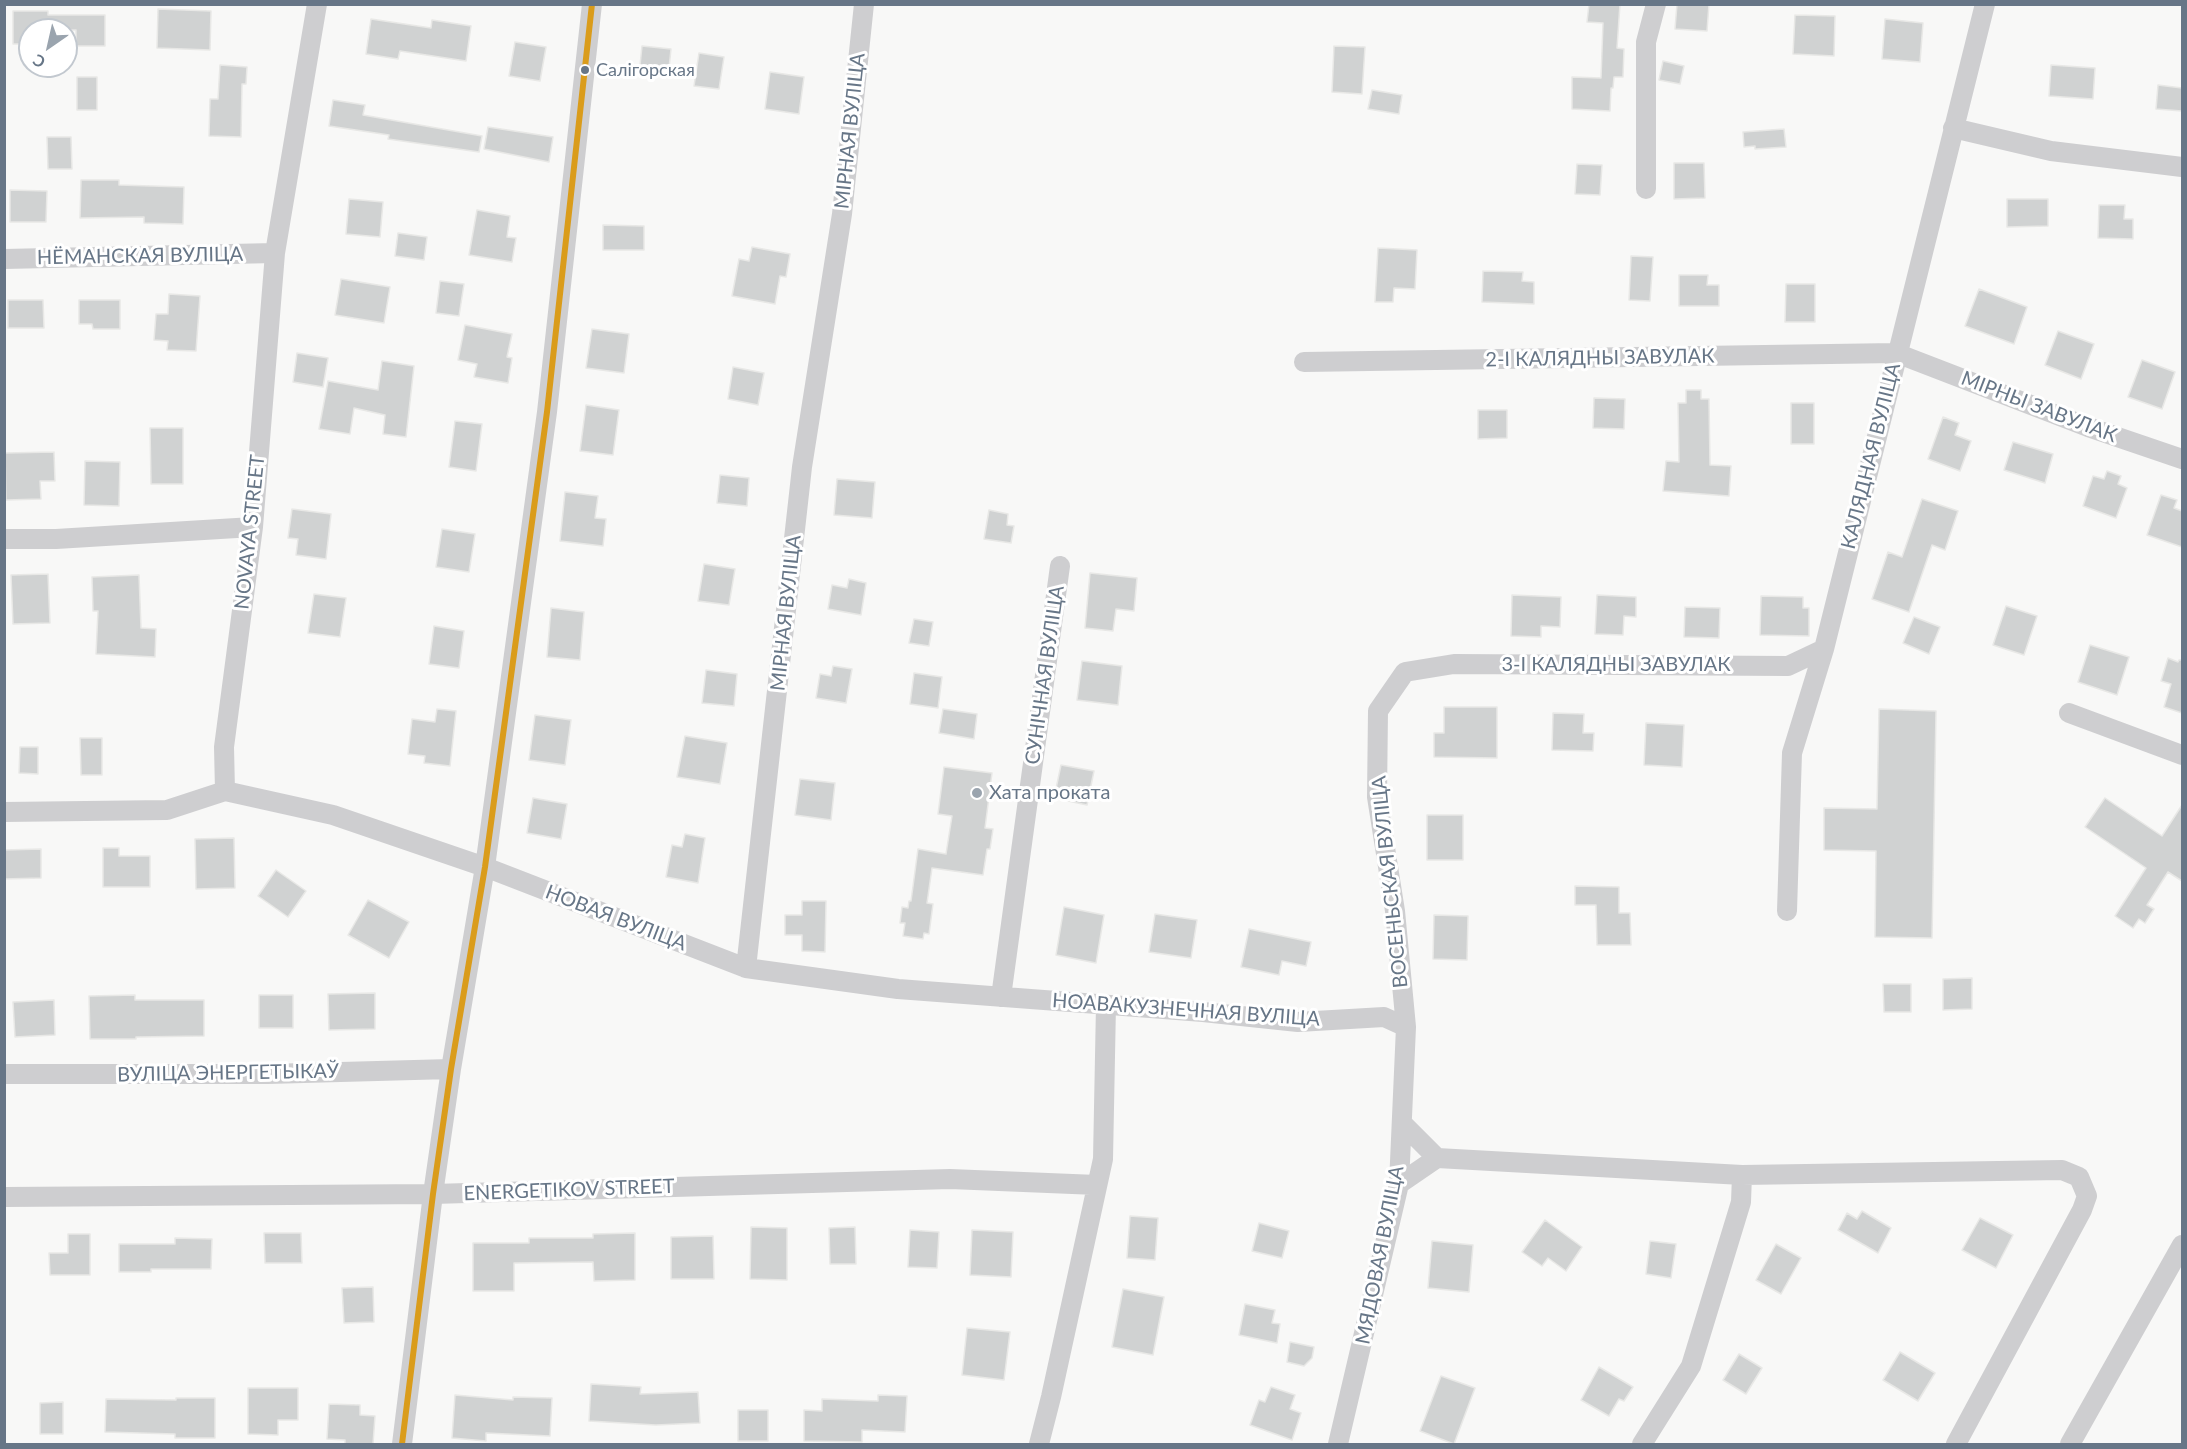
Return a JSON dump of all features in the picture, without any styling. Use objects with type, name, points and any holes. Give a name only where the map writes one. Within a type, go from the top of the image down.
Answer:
[{"type":"street","name":"NOVAYA STREET","points":[[225,791],[224,747],[253,527],[275,253],[317,4]]},
{"type":"street","points":[[402,1444],[433,1194],[451,1069],[485,867],[547,412],[592,4]]},
{"type":"street","name":"МІРНАЯ ВУЛІЦА","points":[[747,968],[802,467],[842,214],[864,4]]},
{"type":"street","points":[[1646,189],[1646,42],[1656,4]]},
{"type":"street","name":"КАЛЯДНАЯ ВУЛІЦА","points":[[1787,911],[1792,753],[1824,649],[1896,353],[1985,4]]},
{"type":"street","points":[[1953,128],[2051,151],[2182,167]]},
{"type":"street","name":"НЁМАНСКАЯ ВУЛІЦА","points":[[4,259],[275,253]]},
{"type":"street","name":"2-І КАЛЯДНЫ ЗАВУЛАК","points":[[1304,362],[1896,353]]},
{"type":"street","name":"МІРНЫ ЗАВУЛАК","points":[[1896,353],[2088,427],[2182,459]]},
{"type":"street","points":[[4,539],[56,539],[253,527]]},
{"type":"street","name":"СУНІЧНАЯ ВУЛІЦА","points":[[1001,997],[1060,566]]},
{"type":"street","name":"3-І КАЛЯДНЫ ЗАВУЛАК","points":[[1405,672],[1454,664],[1788,666],[1824,649]]},
{"type":"street","name":"ВОСЕНЬСКАЯ ВУЛІЦА","points":[[1405,672],[1378,711],[1377,797],[1395,911],[1406,1028]]},
{"type":"street","points":[[2069,713],[2182,755]]},
{"type":"street","points":[[4,812],[167,810],[225,791],[333,815],[485,867]]},
{"type":"street","name":"НОВАЯ ВУЛІЦА","points":[[485,867],[747,968]]},
{"type":"street","points":[[747,968],[898,989],[1001,997]]},
{"type":"street","name":"НОАВАКУЗНЕЧНАЯ ВУЛІЦА","points":[[1001,997],[1203,1011],[1298,1022],[1384,1017],[1406,1028]]},
{"type":"street","points":[[1039,1444],[1103,1159],[1106,1005]]},
{"type":"street","name":"МЯДОВАЯ ВУЛІЦА","points":[[1338,1444],[1399,1184],[1406,1028]]},
{"type":"street","name":"ВУЛІЦА ЭНЕРГЕТЫКАЎ","points":[[4,1074],[267,1074],[451,1069]]},
{"type":"street","points":[[1402,1123],[1437,1158]]},
{"type":"street","points":[[1399,1184],[1437,1158],[1742,1174],[2062,1170],[2079,1177],[2087,1196],[2082,1210],[1956,1444]]},
{"type":"street","points":[[1642,1444],[1691,1366],[1741,1202],[1742,1174]]},
{"type":"street","name":"ENERGETIKOV STREET","points":[[4,1197],[433,1194],[950,1179],[1097,1185]]},
{"type":"street","points":[[2070,1444],[2182,1245]]},
{"type":"building","points":[[1589,4],[1620,4],[1617,48],[1624,49],[1623,77],[1614,77],[1610,111],[1572,109],[1572,77],[1601,78],[1603,23],[1587,22]]},
{"type":"building","points":[[1677,4],[1709,4],[1707,31],[1675,29]]},
{"type":"building","points":[[158,9],[211,11],[210,50],[157,48]]},
{"type":"building","points":[[13,11],[48,11],[48,15],[105,15],[105,46],[78,46],[78,18],[18,18],[18,44],[13,44]]},
{"type":"building","points":[[1795,15],[1835,16],[1834,56],[1793,54]]},
{"type":"building","points":[[371,19],[431,28],[432,20],[471,26],[466,61],[400,51],[398,59],[366,54]]},
{"type":"building","points":[[1885,19],[1923,23],[1920,62],[1882,59]]},
{"type":"building","points":[[515,42],[546,47],[540,81],[509,76]]},
{"type":"building","points":[[642,46],[671,49],[668,78],[639,75]]},
{"type":"building","points":[[1334,46],[1365,47],[1362,94],[1332,92]]},
{"type":"building","points":[[699,53],[724,57],[719,89],[694,86]]},
{"type":"building","points":[[1663,61],[1684,66],[1680,84],[1659,80]]},
{"type":"building","points":[[220,65],[247,67],[246,84],[242,84],[241,137],[209,136],[210,99],[218,99]]},
{"type":"building","points":[[2051,65],[2095,68],[2093,99],[2049,96]]},
{"type":"building","points":[[770,72],[804,77],[799,114],[765,109]]},
{"type":"building","points":[[97,77],[97,110],[77,110],[77,78]]},
{"type":"building","points":[[2158,85],[2182,88],[2182,111],[2156,109]]},
{"type":"building","points":[[1372,90],[1402,95],[1399,114],[1368,109]]},
{"type":"building","points":[[333,100],[365,105],[363,115],[482,136],[479,152],[388,139],[389,135],[329,126]]},
{"type":"building","points":[[488,127],[553,137],[549,162],[484,149]]},
{"type":"building","points":[[1784,129],[1786,147],[1755,149],[1755,146],[1744,147],[1743,132]]},
{"type":"building","points":[[47,137],[71,137],[72,169],[48,169]]},
{"type":"building","points":[[1674,163],[1704,163],[1705,198],[1674,199]]},
{"type":"building","points":[[1577,164],[1602,165],[1600,195],[1575,194]]},
{"type":"building","points":[[81,180],[119,180],[119,185],[184,187],[183,224],[144,223],[144,217],[80,218]]},
{"type":"building","points":[[10,190],[47,191],[46,222],[10,222]]},
{"type":"building","points":[[349,199],[383,202],[380,237],[346,234]]},
{"type":"building","points":[[2007,199],[2048,199],[2048,226],[2007,227]]},
{"type":"building","points":[[2099,205],[2125,205],[2124,219],[2133,219],[2133,239],[2098,238]]},
{"type":"building","points":[[477,210],[510,216],[507,237],[516,238],[512,262],[469,255]]},
{"type":"building","points":[[603,225],[644,226],[644,250],[603,250]]},
{"type":"building","points":[[398,233],[427,237],[424,260],[395,256]]},
{"type":"building","points":[[752,247],[790,254],[786,277],[780,276],[775,304],[732,296],[739,259],[749,261]]},
{"type":"building","points":[[1378,248],[1417,250],[1415,289],[1394,288],[1393,302],[1375,302]]},
{"type":"building","points":[[1631,256],[1653,257],[1650,301],[1629,300]]},
{"type":"building","points":[[1483,271],[1523,272],[1522,281],[1534,282],[1534,304],[1482,302]]},
{"type":"building","points":[[1679,275],[1708,275],[1707,285],[1719,285],[1719,306],[1679,306]]},
{"type":"building","points":[[341,279],[390,287],[384,323],[335,315]]},
{"type":"building","points":[[440,281],[464,284],[459,316],[436,313]]},
{"type":"building","points":[[1786,284],[1815,284],[1815,322],[1785,322]]},
{"type":"building","points":[[1979,289],[2027,307],[2014,344],[1965,326]]},
{"type":"building","points":[[169,294],[200,296],[196,351],[167,350],[168,341],[154,340],[156,314],[168,314]]},
{"type":"building","points":[[8,300],[43,300],[44,328],[8,328]]},
{"type":"building","points":[[79,300],[120,300],[120,329],[93,329],[92,324],[79,324]]},
{"type":"building","points":[[465,325],[512,334],[507,357],[512,358],[508,383],[474,377],[477,364],[458,360]]},
{"type":"building","points":[[592,329],[629,334],[624,373],[586,368]]},
{"type":"building","points":[[2058,331],[2094,344],[2081,379],[2045,365]]},
{"type":"building","points":[[297,353],[328,358],[323,387],[293,382]]},
{"type":"building","points":[[2142,360],[2175,372],[2162,409],[2128,397]]},
{"type":"building","points":[[382,361],[414,366],[406,437],[383,434],[385,415],[354,408],[350,434],[319,429],[328,381],[378,390]]},
{"type":"building","points":[[733,367],[764,373],[758,405],[728,399]]},
{"type":"building","points":[[1686,390],[1701,390],[1701,399],[1709,399],[1710,465],[1731,466],[1729,496],[1663,491],[1666,461],[1679,462],[1678,403],[1686,403]]},
{"type":"building","points":[[1594,398],[1625,399],[1624,429],[1593,428]]},
{"type":"building","points":[[1791,403],[1814,403],[1814,444],[1791,444]]},
{"type":"building","points":[[586,405],[619,410],[613,455],[580,451]]},
{"type":"building","points":[[1478,410],[1507,410],[1507,438],[1478,439]]},
{"type":"building","points":[[1943,417],[1959,423],[1955,435],[1971,441],[1960,471],[1928,459]]},
{"type":"building","points":[[455,421],[482,424],[476,471],[449,467]]},
{"type":"building","points":[[150,428],[183,428],[183,484],[151,484]]},
{"type":"building","points":[[2013,442],[2053,454],[2045,483],[2004,470]]},
{"type":"building","points":[[54,452],[55,481],[40,481],[41,499],[6,500],[5,453]]},
{"type":"building","points":[[85,461],[120,462],[119,506],[84,505]]},
{"type":"building","points":[[2107,471],[2121,476],[2118,484],[2127,488],[2116,518],[2083,506],[2093,476],[2104,479]]},
{"type":"building","points":[[720,475],[749,478],[747,506],[717,503]]},
{"type":"building","points":[[837,479],[875,482],[872,518],[834,515]]},
{"type":"building","points":[[565,492],[598,496],[595,518],[606,519],[603,546],[560,541]]},
{"type":"building","points":[[2161,495],[2177,500],[2174,508],[2182,511],[2182,547],[2147,535]]},
{"type":"building","points":[[1922,499],[1958,511],[1945,550],[1932,545],[1909,612],[1872,599],[1888,552],[1902,557]]},
{"type":"building","points":[[292,509],[331,514],[326,559],[296,555],[298,539],[288,538]]},
{"type":"building","points":[[989,510],[1008,514],[1007,525],[1014,526],[1011,543],[984,539]]},
{"type":"building","points":[[442,529],[475,534],[469,572],[436,567]]},
{"type":"building","points":[[704,564],[735,569],[729,605],[698,601]]},
{"type":"building","points":[[1090,573],[1137,578],[1134,611],[1116,609],[1113,631],[1085,628]]},
{"type":"building","points":[[48,574],[50,623],[13,624],[11,575]]},
{"type":"building","points":[[139,575],[141,628],[156,629],[155,657],[96,654],[98,611],[93,611],[92,577]]},
{"type":"building","points":[[849,579],[866,583],[861,615],[828,609],[832,585],[847,588]]},
{"type":"building","points":[[314,594],[346,598],[340,637],[308,633]]},
{"type":"building","points":[[1512,595],[1561,597],[1560,627],[1541,626],[1541,637],[1511,636]]},
{"type":"building","points":[[1597,595],[1636,597],[1636,617],[1624,616],[1623,635],[1595,634]]},
{"type":"building","points":[[1761,596],[1803,597],[1803,608],[1809,608],[1809,636],[1760,635]]},
{"type":"building","points":[[2006,606],[2037,616],[2024,655],[1993,645]]},
{"type":"building","points":[[1685,607],[1720,608],[1719,638],[1684,637]]},
{"type":"building","points":[[551,608],[584,612],[580,660],[547,657]]},
{"type":"building","points":[[1914,617],[1940,627],[1929,654],[1903,643]]},
{"type":"building","points":[[914,619],[933,622],[929,646],[909,643]]},
{"type":"building","points":[[434,626],[464,631],[459,668],[429,664]]},
{"type":"building","points":[[2090,645],[2129,657],[2117,695],[2078,682]]},
{"type":"building","points":[[2168,658],[2178,662],[2182,660],[2182,713],[2164,707],[2171,684],[2161,681]]},
{"type":"building","points":[[1082,661],[1122,666],[1118,705],[1077,700]]},
{"type":"building","points":[[833,666],[852,669],[846,703],[816,698],[820,674],[831,676]]},
{"type":"building","points":[[706,670],[737,674],[734,706],[702,703]]},
{"type":"building","points":[[914,673],[942,677],[938,708],[910,704]]},
{"type":"building","points":[[1444,707],[1497,707],[1497,758],[1434,757],[1434,733],[1444,733]]},
{"type":"building","points":[[437,709],[456,711],[450,766],[424,763],[425,756],[408,754],[412,719],[435,722]]},
{"type":"building","points":[[943,709],[977,714],[974,739],[939,733]]},
{"type":"building","points":[[1879,709],[1936,711],[1932,938],[1875,937],[1876,851],[1824,850],[1824,808],[1877,809]]},
{"type":"building","points":[[1553,713],[1584,714],[1583,733],[1594,733],[1593,751],[1552,750]]},
{"type":"building","points":[[535,715],[571,720],[565,765],[529,760]]},
{"type":"building","points":[[1646,723],[1684,725],[1682,767],[1644,765]]},
{"type":"building","points":[[685,736],[727,743],[720,784],[677,777]]},
{"type":"building","points":[[80,738],[102,738],[102,775],[81,775]]},
{"type":"building","points":[[20,747],[38,747],[38,774],[19,773]]},
{"type":"building","points":[[1061,765],[1094,771],[1087,805],[1054,798]]},
{"type":"building","points":[[944,767],[992,773],[985,828],[993,829],[990,849],[987,849],[983,875],[932,868],[927,903],[933,904],[929,934],[924,933],[923,939],[903,936],[905,923],[900,923],[902,907],[908,908],[909,901],[911,901],[918,849],[946,854],[952,816],[938,814]]},
{"type":"building","points":[[800,779],[835,783],[831,820],[795,815]]},
{"type":"building","points":[[533,798],[567,804],[561,839],[527,833]]},
{"type":"building","points":[[2105,798],[2162,836],[2182,805],[2182,881],[2168,872],[2147,905],[2154,909],[2145,923],[2139,919],[2133,928],[2115,916],[2146,868],[2085,827]]},
{"type":"building","points":[[1427,815],[1463,815],[1463,860],[1427,860]]},
{"type":"building","points":[[685,834],[705,838],[698,883],[666,877],[672,845],[682,847]]},
{"type":"building","points":[[234,838],[235,888],[196,889],[195,839]]},
{"type":"building","points":[[103,848],[119,848],[119,856],[150,856],[150,887],[103,887]]},
{"type":"building","points":[[41,849],[41,878],[4,879],[4,850]]},
{"type":"building","points":[[276,870],[306,891],[288,917],[258,896]]},
{"type":"building","points":[[1575,886],[1619,887],[1619,913],[1630,913],[1631,945],[1597,945],[1596,905],[1575,905]]},
{"type":"building","points":[[368,900],[409,922],[389,958],[348,935]]},
{"type":"building","points":[[802,901],[826,901],[825,952],[802,951],[802,935],[785,935],[785,915],[802,915]]},
{"type":"building","points":[[1064,907],[1104,915],[1096,963],[1056,955]]},
{"type":"building","points":[[1155,914],[1197,920],[1191,958],[1149,952]]},
{"type":"building","points":[[1434,915],[1468,916],[1467,960],[1433,959]]},
{"type":"building","points":[[1249,929],[1311,942],[1306,966],[1282,961],[1279,975],[1241,967]]},
{"type":"building","points":[[1972,978],[1972,1009],[1943,1010],[1943,979]]},
{"type":"building","points":[[1883,984],[1911,984],[1911,1012],[1884,1012]]},
{"type":"building","points":[[375,993],[375,1029],[329,1030],[328,994]]},
{"type":"building","points":[[135,995],[135,1000],[204,1000],[204,1036],[90,1039],[89,996]]},
{"type":"building","points":[[259,995],[293,995],[293,1028],[259,1028]]},
{"type":"building","points":[[54,1000],[55,1035],[15,1037],[13,1002]]},
{"type":"building","points":[[1862,1211],[1891,1228],[1878,1253],[1838,1230],[1847,1213],[1857,1219]]},
{"type":"building","points":[[1130,1216],[1158,1218],[1155,1260],[1127,1258]]},
{"type":"building","points":[[1980,1218],[2013,1235],[1996,1268],[1962,1250]]},
{"type":"building","points":[[1545,1220],[1582,1247],[1566,1271],[1548,1258],[1542,1266],[1522,1252]]},
{"type":"building","points":[[1259,1223],[1289,1231],[1282,1258],[1252,1251]]},
{"type":"building","points":[[751,1227],[787,1228],[787,1280],[750,1279]]},
{"type":"building","points":[[855,1227],[856,1264],[830,1264],[829,1228]]},
{"type":"building","points":[[910,1230],[939,1232],[937,1268],[908,1267]]},
{"type":"building","points":[[972,1230],[1013,1232],[1011,1277],[970,1275]]},
{"type":"building","points":[[264,1233],[301,1233],[302,1263],[265,1263]]},
{"type":"building","points":[[635,1233],[635,1280],[594,1281],[593,1262],[514,1263],[514,1291],[473,1291],[473,1243],[529,1243],[529,1238],[593,1238],[593,1234]]},
{"type":"building","points":[[68,1234],[90,1234],[90,1275],[50,1275],[49,1253],[68,1253]]},
{"type":"building","points":[[713,1236],[714,1279],[671,1279],[671,1237]]},
{"type":"building","points":[[175,1238],[212,1239],[211,1269],[151,1269],[151,1272],[119,1272],[119,1244],[175,1244]]},
{"type":"building","points":[[1432,1241],[1473,1245],[1469,1292],[1428,1288]]},
{"type":"building","points":[[1650,1241],[1676,1244],[1671,1278],[1646,1274]]},
{"type":"building","points":[[1776,1244],[1801,1258],[1781,1294],[1756,1280]]},
{"type":"building","points":[[373,1287],[374,1322],[344,1323],[342,1288]]},
{"type":"building","points":[[1123,1289],[1164,1297],[1153,1355],[1112,1347]]},
{"type":"building","points":[[1245,1304],[1275,1310],[1272,1323],[1280,1324],[1277,1343],[1239,1335]]},
{"type":"building","points":[[967,1328],[1010,1332],[1004,1380],[962,1375]]},
{"type":"building","points":[[1290,1342],[1314,1347],[1312,1358],[1304,1366],[1287,1362]]},
{"type":"building","points":[[1900,1352],[1935,1373],[1918,1401],[1883,1380]]},
{"type":"building","points":[[1739,1354],[1762,1368],[1746,1394],[1723,1380]]},
{"type":"building","points":[[1599,1367],[1633,1387],[1624,1401],[1619,1399],[1609,1416],[1581,1400]]},
{"type":"building","points":[[1441,1376],[1475,1388],[1454,1444],[1420,1431]]},
{"type":"building","points":[[591,1384],[641,1387],[640,1394],[698,1392],[700,1423],[656,1425],[589,1421]]},
{"type":"building","points":[[1271,1387],[1295,1395],[1290,1409],[1301,1413],[1292,1440],[1250,1425],[1259,1400],[1265,1402]]},
{"type":"building","points":[[248,1388],[298,1388],[298,1420],[278,1420],[278,1435],[248,1434]]},
{"type":"building","points":[[455,1395],[513,1400],[513,1397],[552,1398],[550,1436],[486,1433],[486,1441],[452,1438]]},
{"type":"building","points":[[878,1395],[907,1396],[905,1432],[862,1430],[862,1442],[804,1441],[804,1410],[822,1411],[822,1399],[878,1401]]},
{"type":"building","points":[[176,1398],[215,1398],[215,1438],[175,1438],[175,1434],[105,1432],[106,1399],[176,1400]]},
{"type":"building","points":[[63,1402],[63,1434],[40,1434],[40,1403]]},
{"type":"building","points":[[329,1404],[360,1405],[360,1415],[375,1416],[373,1444],[345,1444],[345,1440],[327,1439]]},
{"type":"building","points":[[738,1410],[768,1410],[768,1441],[738,1441]]},
{"type":"transit line","points":[[402,1444],[433,1194],[451,1069],[485,867],[547,412],[592,4]]},
{"type":"place","name":"Салігорская","points":[[585,70]]},
{"type":"place","name":"Хата проката","points":[[977,793]]}]
